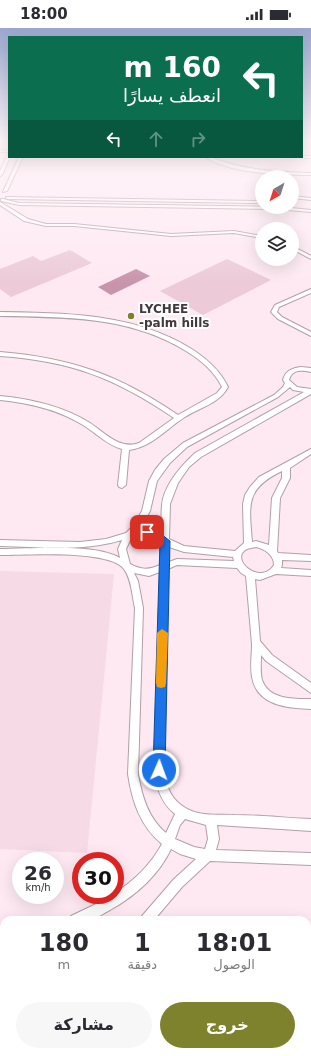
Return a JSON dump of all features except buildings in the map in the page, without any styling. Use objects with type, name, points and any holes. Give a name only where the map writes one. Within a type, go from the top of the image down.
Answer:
[{"type":"street","points":[[5,193],[255,197]]},
{"type":"street","points":[[1,202],[5,193]]},
{"type":"street","points":[[5,193],[255,202]]},
{"type":"street","points":[[299,198],[311,199]]},
{"type":"street","points":[[1,202],[19,204],[269,208],[311,211]]},
{"type":"street","points":[[1,202],[12,211],[32,222],[46,225],[74,224],[171,235],[234,232],[255,236]]},
{"type":"street","points":[[299,203],[311,204]]},
{"type":"street","points":[[12,211],[19,204]]},
{"type":"street","points":[[21,216],[28,204]]},
{"type":"street","points":[[299,252],[311,258]]},
{"type":"street","points":[[311,291],[277,306],[274,312],[280,318],[311,334]]},
{"type":"street","points":[[0,314],[72,317],[122,323],[145,329],[185,346],[204,360],[217,374],[225,387],[220,395],[178,418],[141,445],[126,448],[113,443],[84,422],[64,412],[32,402],[0,398]]},
{"type":"street","points":[[0,354],[47,358],[76,365],[132,388],[178,418]]},
{"type":"street","points":[[309,369],[296,369],[288,373],[286,376],[288,383],[295,389],[311,391]]},
{"type":"street","points":[[288,383],[286,388],[276,396],[197,438],[176,452],[158,472],[153,481],[142,519],[127,537],[122,550],[126,564],[134,580],[139,608],[133,774],[135,793],[146,817],[154,828],[169,842],[194,853],[208,855],[311,859]]},
{"type":"street","points":[[311,391],[207,449],[186,465],[176,477],[170,490],[166,504],[159,770],[161,784],[166,797],[183,813],[209,819],[311,825]]},
{"type":"street","points":[[122,485],[126,448]]},
{"type":"street","points":[[248,545],[247,505],[251,492],[259,481],[271,472],[286,466],[311,451]]},
{"type":"street","points":[[274,572],[278,564],[275,553],[276,498],[286,478],[286,466]]},
{"type":"street","points":[[0,543],[80,545],[106,542],[140,532],[147,532],[154,533],[165,541],[184,549],[237,554]]},
{"type":"street","points":[[238,565],[237,554],[241,549],[248,545],[261,544],[275,553],[311,558]]},
{"type":"street","points":[[0,552],[92,553],[113,558],[136,571],[149,572],[177,562],[238,565],[250,575],[260,577],[274,572],[311,573]]},
{"type":"street","points":[[211,552],[211,563]]},
{"type":"street","points":[[250,575],[256,642],[257,679],[261,688],[268,696],[278,702],[289,704],[311,704]]},
{"type":"street","points":[[256,642],[269,658],[311,689]]},
{"type":"street","points":[[84,916],[108,905],[138,884],[161,857],[169,842],[173,825],[183,813]]},
{"type":"street","points":[[150,916],[183,878],[208,855],[212,847],[214,837],[213,828],[209,819]]},
{"type":"shaded area","points":[[70,250],[92,263],[11,297],[0,289],[0,269],[33,256],[41,261]]},
{"type":"shaded area","points":[[227,259],[271,280],[203,315],[160,291]]},
{"type":"shaded area","points":[[136,269],[150,276],[111,295],[98,287]]},
{"type":"shaded area","points":[[0,571],[114,574],[87,852],[0,849]]},
{"type":"slow traffic","points":[[161,683],[162,633]]},
{"type":"place","name":"LYCHEE -palm hills","points":[[131,316]]},
{"type":"route","points":[[147,532],[160,536],[165,541],[159,770]]}]
